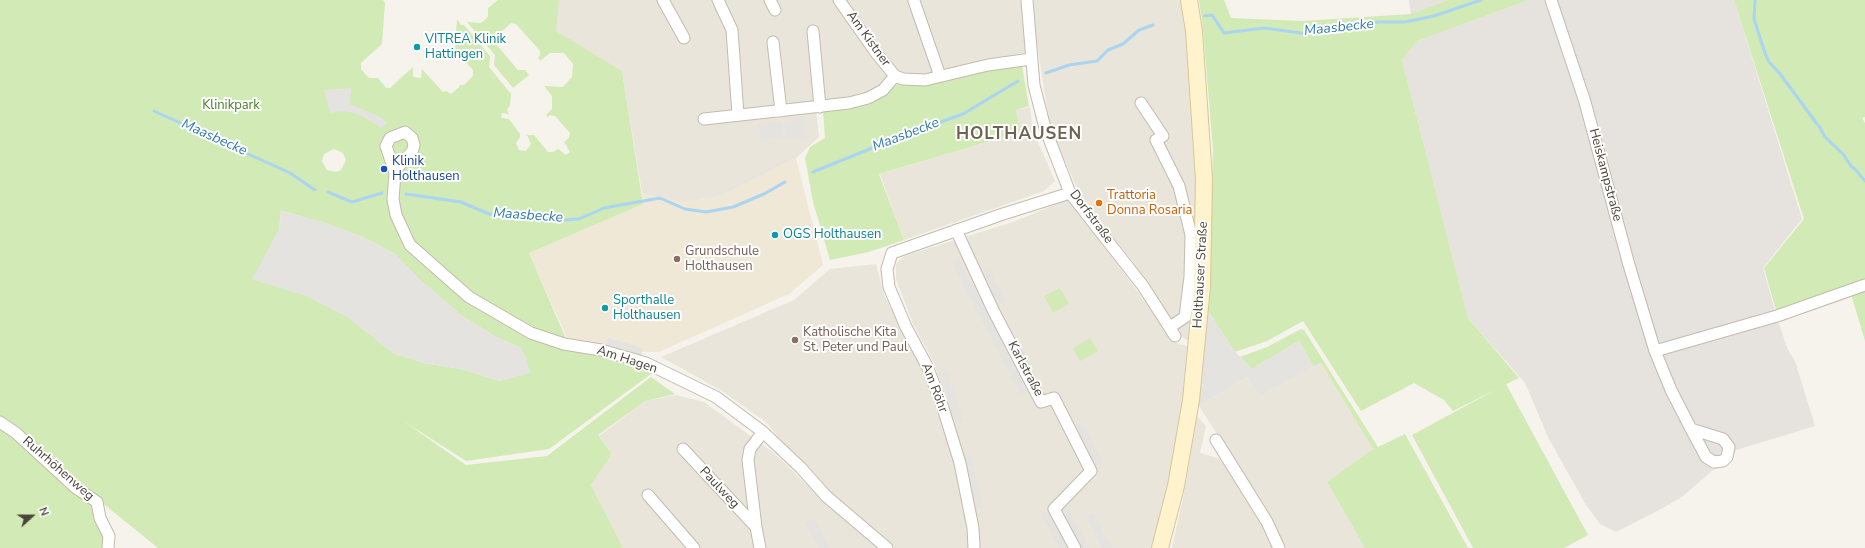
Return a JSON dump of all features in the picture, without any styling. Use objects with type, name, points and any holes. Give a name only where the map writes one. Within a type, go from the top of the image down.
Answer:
[{"type":"street","points":[[663,0],[684,38]]},
{"type":"street","points":[[718,0],[732,30],[738,115]]},
{"type":"street","name":"Dorfstraße","points":[[1027,0],[1034,85],[1045,128],[1070,193],[1143,286],[1173,331],[1185,317],[1190,277],[1191,235],[1179,186],[1156,140],[1163,136],[1141,103]]},
{"type":"street","name":"Holthauser Straße","points":[[1160,548],[1176,486],[1191,400],[1202,287],[1204,179],[1194,31],[1188,0]]},
{"type":"street","name":"Heiskampstraße","points":[[1551,0],[1585,102],[1629,265],[1655,351],[1671,390],[1691,429]]},
{"type":"street","name":"Am Kistner","points":[[843,1],[877,54],[895,76],[903,79],[925,80],[988,65],[1031,59]]},
{"type":"street","points":[[914,1],[940,76]]},
{"type":"street","points":[[813,31],[820,107]]},
{"type":"street","points":[[773,42],[781,111]]},
{"type":"street","points":[[704,119],[849,103],[868,98],[883,90],[895,76]]},
{"type":"street","name":"Am Hagen","points":[[395,173],[393,199],[396,214],[410,245],[469,297],[531,333],[564,344],[601,350],[646,363],[716,397],[763,432],[801,468],[826,496],[887,548]]},
{"type":"street","name":"Am Röhr","points":[[974,548],[973,528],[960,463],[943,408],[927,366],[906,327],[889,287],[887,269],[892,253],[956,230],[1070,193]]},
{"type":"street","name":"Karlstraße","points":[[956,230],[993,310],[1041,402],[1054,398],[1091,470],[1054,509],[1075,548]]},
{"type":"street","points":[[1655,351],[1777,316],[1865,285]]},
{"type":"street","name":"Ruhrhöhenweg","points":[[0,422],[16,433],[76,488],[97,502],[100,518],[109,536],[108,548]]},
{"type":"street","points":[[760,548],[748,460],[750,449],[763,432]]},
{"type":"street","points":[[1216,440],[1267,522],[1279,548]]},
{"type":"street","name":"Paulweg","points":[[682,449],[756,527]]},
{"type":"street","points":[[648,495],[694,548]]},
{"type":"shaded area","points":[[559,0],[1023,0],[1027,52],[985,60],[923,76],[901,75],[880,88],[816,110],[819,137],[796,158],[721,196],[682,203],[642,193],[622,71],[555,31]]},
{"type":"shaded area","points":[[1033,0],[1182,0],[1188,31],[1196,131],[1196,231],[1192,342],[1180,336],[1134,263],[1094,215],[1080,195],[1050,127],[1036,37]]},
{"type":"shaded area","points":[[1409,0],[1451,0],[1411,15]]},
{"type":"shaded area","points":[[1529,0],[1734,0],[1802,219],[1763,268],[1778,321],[1788,350],[1795,361],[1815,426],[1736,450],[1733,458],[1727,465],[1713,470],[1683,496],[1616,532],[1600,524],[1586,505],[1549,439],[1525,383],[1468,318],[1402,60],[1417,41]]},
{"type":"shaded area","points":[[351,88],[350,104],[380,117],[387,123],[382,128],[362,116],[351,112],[340,111],[330,113],[324,90]]},
{"type":"shaded area","points":[[1030,107],[1033,131],[1055,181],[1044,191],[904,240],[880,174],[1021,132],[1016,110]]},
{"type":"shaded area","points":[[803,116],[805,137],[786,139],[784,124],[792,123],[792,117]]},
{"type":"shaded area","points":[[782,122],[783,138],[760,140],[759,124]]},
{"type":"shaded area","name":"Grundschule Holthausen","points":[[796,158],[823,265],[789,294],[659,352],[635,352],[568,340],[529,253],[643,204],[642,193],[682,203],[721,196]]},
{"type":"shaded area","points":[[1069,199],[1166,330],[1178,344],[1190,347],[1186,405],[1155,548],[980,548],[977,526],[947,405],[934,363],[913,324],[896,279],[896,264],[904,256],[1013,222]]},
{"type":"shaded area","points":[[281,211],[322,222],[363,237],[395,254],[419,279],[462,316],[496,337],[521,348],[526,357],[530,373],[500,381],[461,369],[424,363],[393,353],[348,317],[307,296],[252,279],[279,230]]},
{"type":"shaded area","points":[[959,259],[1027,390],[1020,394],[952,262]]},
{"type":"shaded area","points":[[876,264],[884,295],[921,368],[956,464],[968,524],[970,548],[894,548],[829,494],[801,465],[766,422],[722,391],[661,357],[794,300],[830,269]]},
{"type":"shaded area","points":[[989,270],[1005,301],[998,305],[981,274]]},
{"type":"shaded area","points":[[1208,311],[1235,352],[1252,369],[1299,341],[1313,366],[1260,396],[1247,377],[1199,406]]},
{"type":"shaded area","points":[[608,338],[643,348],[641,356],[606,344]]},
{"type":"shaded area","points":[[1321,363],[1373,449],[1327,482],[1365,548],[1283,548],[1226,448],[1199,406],[1247,377],[1260,396],[1313,365]]},
{"type":"shaded area","points":[[946,369],[964,421],[957,423],[939,372]]},
{"type":"shaded area","points":[[676,395],[704,402],[774,453],[822,499],[878,548],[623,548],[591,485],[612,454],[599,436],[645,401]]},
{"type":"shaded area","points":[[1197,416],[1206,426],[1200,453],[1227,461],[1276,548],[1172,548],[1185,488]]},
{"type":"shaded area","points":[[1082,422],[1103,463],[1095,466],[1075,425]]},
{"type":"shaded area","points":[[971,455],[984,508],[976,510],[964,456]]},
{"type":"shaded area","points":[[1068,509],[1089,548],[1059,548],[1041,514],[1049,511]]},
{"type":"shaded area","points":[[1093,513],[1112,548],[1102,548],[1086,517]]},
{"type":"shaded area","points":[[814,518],[830,548],[818,548],[805,523]]},
{"type":"green space","name":"Klinikpark","points":[[0,0],[383,0],[385,3],[382,44],[361,63],[361,69],[369,78],[378,78],[386,88],[390,88],[413,67],[413,77],[421,78],[422,69],[443,92],[446,91],[451,94],[460,85],[464,85],[473,76],[473,70],[455,50],[457,19],[461,25],[464,25],[490,56],[489,67],[511,94],[510,106],[507,109],[509,114],[502,113],[501,118],[509,119],[520,134],[520,137],[516,143],[519,150],[526,151],[531,144],[527,135],[534,135],[548,152],[553,152],[558,149],[566,155],[570,152],[564,142],[569,138],[570,133],[555,116],[550,115],[548,117],[546,115],[552,109],[552,96],[544,86],[563,87],[572,77],[573,64],[564,53],[550,53],[540,61],[538,58],[540,51],[516,24],[511,23],[495,38],[495,43],[518,70],[525,70],[529,75],[513,88],[494,65],[495,55],[467,22],[481,23],[488,17],[488,8],[498,0],[559,0],[556,31],[622,71],[643,204],[529,253],[570,348],[631,359],[655,371],[549,449],[466,461],[402,420],[466,465],[547,456],[651,377],[675,394],[645,401],[598,435],[612,454],[591,485],[623,548],[158,548],[0,420]],"holes":[[[334,149],[343,153],[346,160],[341,170],[336,172],[327,170],[322,161],[324,154]],[[281,211],[322,222],[363,237],[395,254],[419,279],[462,316],[496,337],[521,348],[500,381],[461,369],[424,363],[393,353],[348,317],[307,296],[253,279],[279,230]]]},
{"type":"green space","points":[[1199,0],[1224,0],[1231,18],[1302,21],[1411,14],[1449,0],[1529,0],[1417,41],[1402,60],[1468,318],[1519,378],[1506,384],[1588,535],[1564,548],[1473,548],[1412,435],[1499,388],[1453,411],[1444,400],[1414,383],[1361,411],[1303,321],[1267,341],[1235,352],[1208,311],[1213,150],[1203,28]]},
{"type":"green space","points":[[1734,0],[1865,0],[1865,117],[1862,118],[1865,123],[1865,341],[1849,287],[1776,310],[1764,268],[1804,219]]},
{"type":"green space","points":[[1022,66],[1029,106],[1016,110],[1021,132],[879,174],[904,240],[869,252],[830,260],[813,202],[805,158],[810,147],[825,138],[823,110],[885,94],[899,83]]},
{"type":"green space","points":[[1060,288],[1069,304],[1053,313],[1044,296]]},
{"type":"green space","points":[[1301,329],[1304,330],[1378,447],[1405,434],[1468,548],[1365,548],[1327,482],[1373,449],[1321,363],[1313,366],[1299,341],[1252,369],[1240,357],[1267,347]]},
{"type":"green space","points":[[1090,338],[1098,351],[1080,361],[1073,348]]},
{"type":"green space","points":[[0,427],[91,499],[106,536],[105,548],[0,548]]},
{"type":"waterway","name":"Maasbecke","points":[[1204,16],[1212,15],[1224,33],[1264,28],[1308,34],[1340,26],[1379,22],[1405,22],[1434,16],[1481,0]]},
{"type":"waterway","points":[[1755,0],[1754,19],[1769,62],[1781,75],[1817,124]]},
{"type":"waterway","name":"Maasbecke","points":[[1046,73],[1069,65],[1097,61],[1108,50],[1123,44],[1139,30],[1153,25]]},
{"type":"waterway","name":"Maasbecke","points":[[813,172],[899,137],[963,114],[1018,81]]},
{"type":"waterway","name":"Maasbecke","points":[[154,111],[290,173],[315,190]]},
{"type":"waterway","points":[[1819,126],[1825,137],[1843,154],[1851,166],[1865,181]]},
{"type":"waterway","name":"Maasbecke","points":[[406,194],[461,202],[489,214],[548,221],[579,219],[604,208],[660,198],[685,209],[706,212],[733,207],[764,194],[785,182]]},
{"type":"waterway","name":"Maasbecke","points":[[328,192],[352,202],[382,193]]},
{"type":"place","name":"VITREA Klinik Hattingen","points":[[417,47]]},
{"type":"place","name":"Klinik Holthausen","points":[[384,169]]},
{"type":"place","name":"Trattoria Donna Rosaria","points":[[1099,203]]},
{"type":"place","name":"OGS Holthausen","points":[[775,235]]},
{"type":"place","name":"Grundschule Holthausen","points":[[677,259]]},
{"type":"place","name":"Sporthalle Holthausen","points":[[605,308]]},
{"type":"place","name":"Katholische Kita St. Peter und Paul","points":[[795,340]]},
{"type":"district","name":"HOLTHAUSEN","points":[[1019,135]]}]
